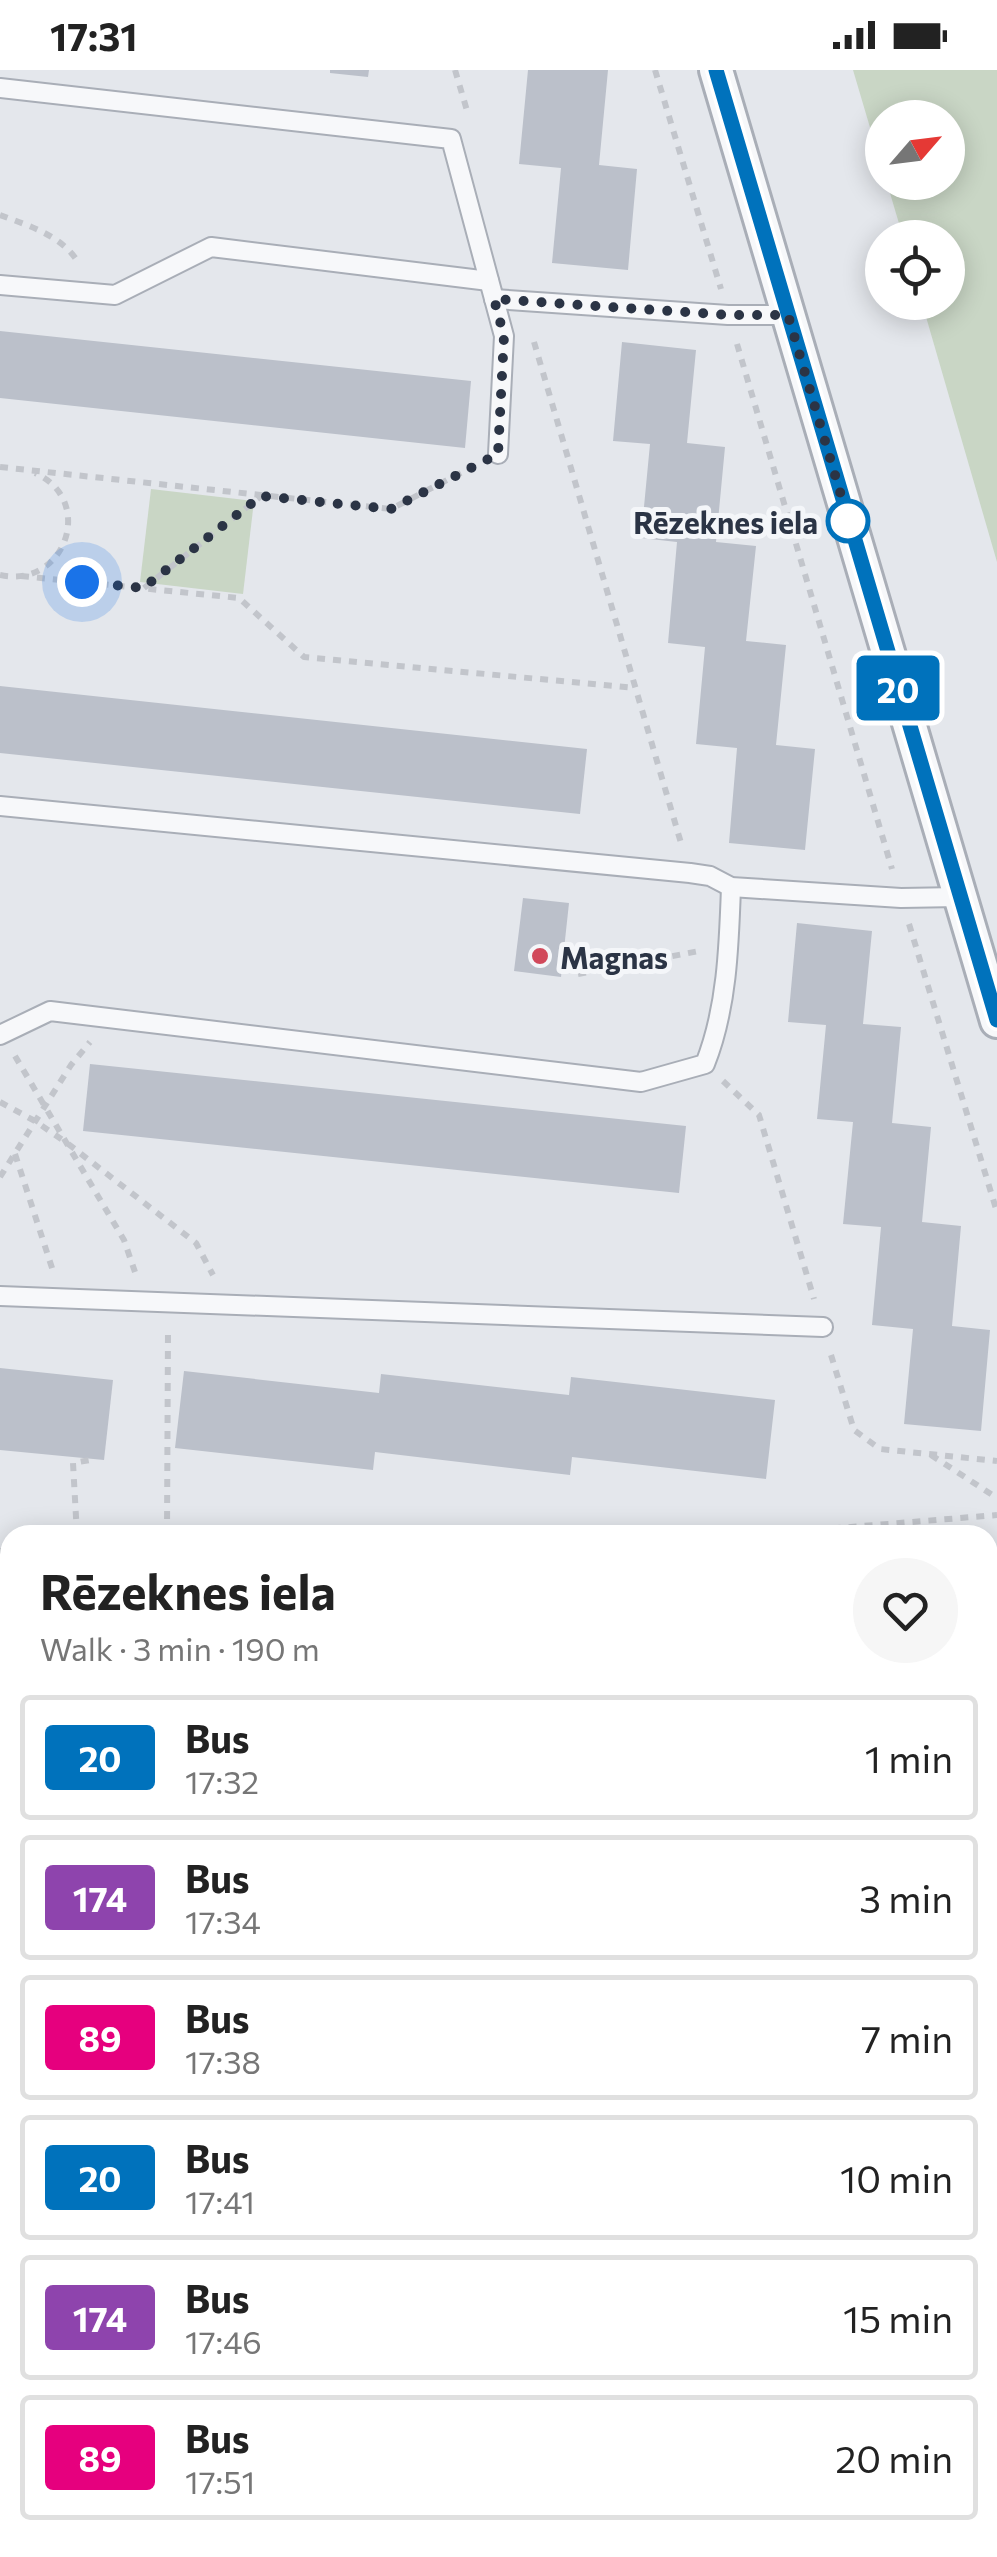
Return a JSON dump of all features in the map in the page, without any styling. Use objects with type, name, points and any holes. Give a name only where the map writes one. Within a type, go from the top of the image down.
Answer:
[{"type":"street","points":[[716,70],[959,898],[991,976],[997,1020]]},
{"type":"lane","points":[[0,88],[451,138],[504,336],[498,454]]},
{"type":"lane","points":[[0,286],[114,295],[211,247],[491,290],[522,301],[728,315],[788,315]]},
{"type":"lane","points":[[0,806],[690,873],[710,876],[731,887],[959,898]]},
{"type":"lane","points":[[0,1035],[50,1011],[641,1082],[705,1064],[715,1038],[730,945],[731,887]]},
{"type":"lane","points":[[0,1296],[823,1328]]},
{"type":"path","points":[[455,70],[471,124]]},
{"type":"path","points":[[655,70],[997,1212]]},
{"type":"path","points":[[0,215],[37,228],[69,247],[99,294]]},
{"type":"path","points":[[522,301],[690,873]]},
{"type":"path","points":[[0,469],[391,509],[498,454]]},
{"type":"path","points":[[21,576],[47,566],[59,554],[68,520],[65,503],[56,488],[26,470]]},
{"type":"path","points":[[143,588],[261,496]]},
{"type":"path","points":[[0,575],[239,598],[304,657],[635,688]]},
{"type":"path","points":[[827,646],[841,643]]},
{"type":"path","points":[[578,974],[730,945]]},
{"type":"path","points":[[0,1177],[72,1064],[110,1018]]},
{"type":"path","points":[[0,1035],[46,1104],[124,1240],[145,1303]]},
{"type":"path","points":[[0,1102],[36,1120],[196,1243],[228,1306]]},
{"type":"path","points":[[15,1153],[60,1299]]},
{"type":"path","points":[[167,1525],[168,1304]]},
{"type":"path","points":[[930,1454],[997,1498]]},
{"type":"path","points":[[77,1525],[73,1462],[90,1460]]},
{"type":"path","points":[[882,1525],[997,1516]]},
{"type":"green space","points":[[853,70],[997,70],[997,562],[927,320],[965,320],[965,220],[898,220],[892,200],[965,200],[965,100],[865,100],[865,111]]},
{"type":"green space","points":[[151,489],[254,501],[243,594],[140,582]]},
{"type":"building","points":[[330,70],[369,70],[368,77]]},
{"type":"building","points":[[528,70],[608,70],[599,165],[637,169],[628,270],[552,263],[561,168],[519,164]]},
{"type":"building","points":[[0,331],[471,381],[465,448],[0,398]]},
{"type":"building","points":[[622,342],[696,350],[687,443],[725,447],[716,542],[756,546],[746,641],[786,645],[776,745],[815,749],[805,850],[729,843],[737,748],[696,744],[705,647],[668,643],[677,542],[641,538],[650,444],[613,441]]},
{"type":"building","points":[[0,686],[587,749],[580,814],[0,753]]},
{"type":"building","points":[[523,898],[569,903],[561,977],[514,971]]},
{"type":"building","points":[[797,923],[872,931],[863,1024],[901,1027],[892,1123],[931,1127],[922,1222],[961,1226],[952,1326],[990,1330],[981,1431],[904,1424],[913,1329],[872,1325],[881,1227],[843,1224],[853,1122],[817,1119],[826,1025],[788,1022]]},
{"type":"building","points":[[90,1064],[686,1126],[679,1193],[83,1131]]},
{"type":"building","points":[[0,1368],[113,1380],[104,1460],[0,1450]]},
{"type":"building","points":[[184,1371],[379,1393],[381,1374],[569,1395],[571,1377],[775,1400],[766,1479],[572,1457],[570,1475],[375,1452],[373,1470],[175,1448]]},
{"type":"bus line","name":"20","points":[[716,70],[997,1020]]},
{"type":"place","name":"Rēzeknes iela","points":[[848,521]]},
{"type":"place","name":"Magnas","points":[[540,956]]},
{"type":"route","points":[[82,582],[143,588],[261,496],[391,509],[498,454],[504,336],[494,299],[728,315],[788,315],[850,526],[848,521]]}]
